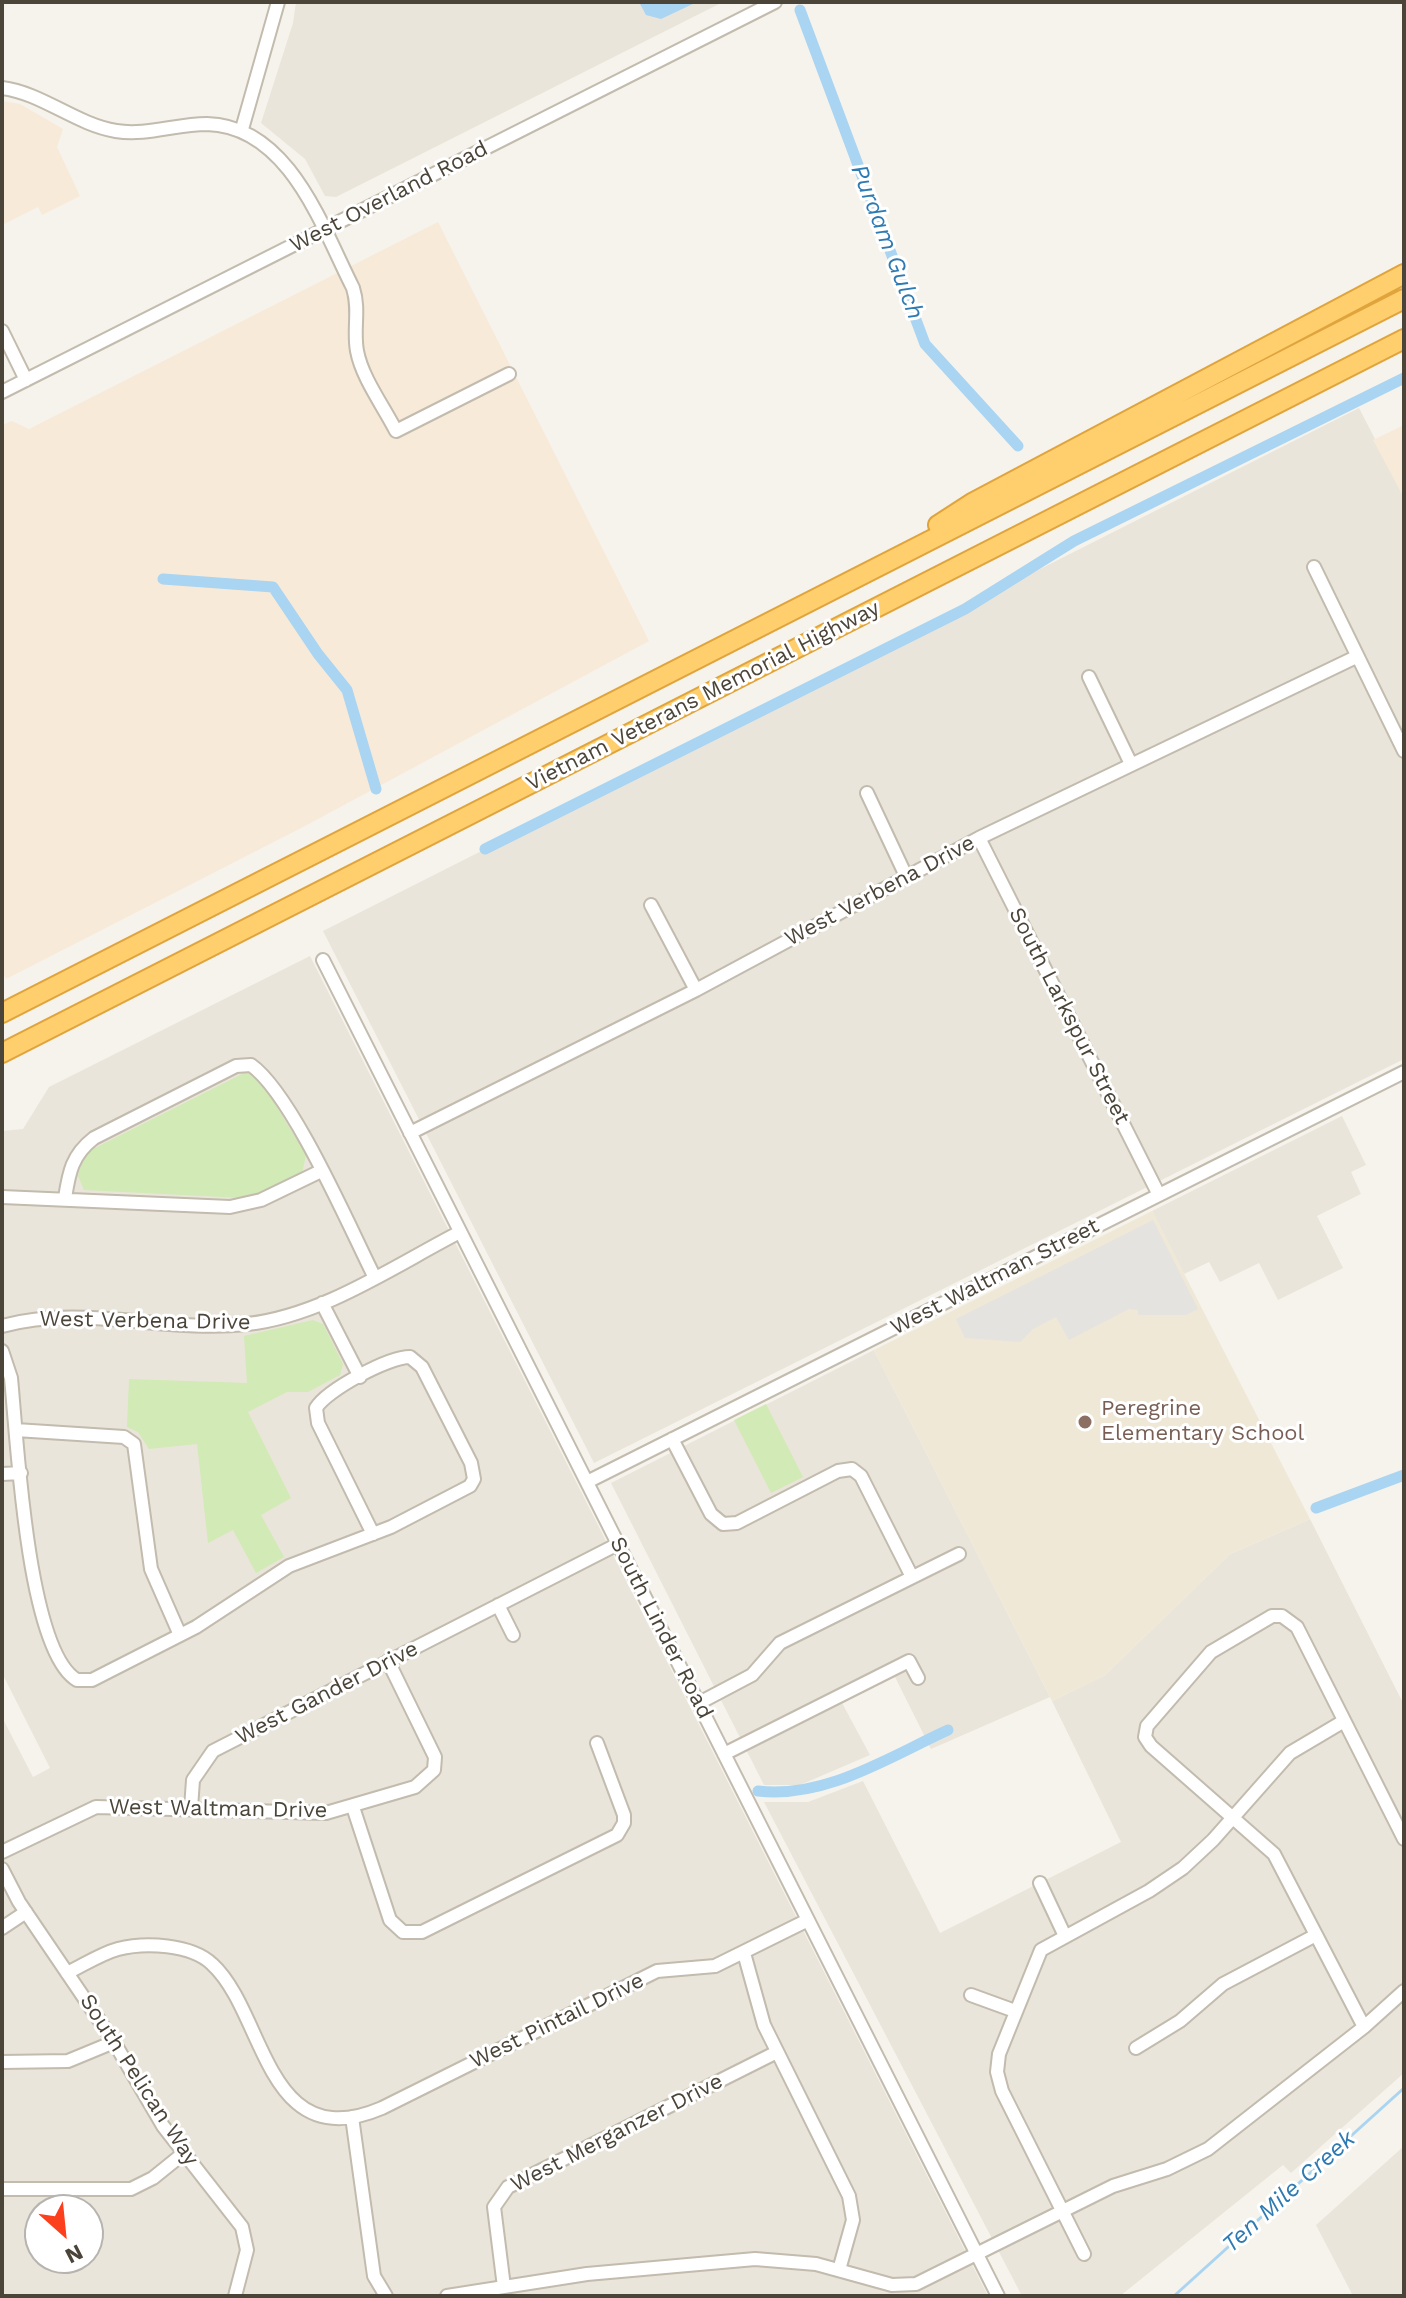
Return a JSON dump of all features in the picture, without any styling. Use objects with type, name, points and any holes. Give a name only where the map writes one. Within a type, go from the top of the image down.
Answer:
[{"type":"highway","points":[[869,571],[972,503],[1404,274]]},
{"type":"highway","name":"Vietnam Veterans Memorial Highway","points":[[2,1013],[1404,299]]},
{"type":"highway","name":"Vietnam Veterans Memorial Highway","points":[[2,1053],[1404,339]]},
{"type":"street","points":[[242,129],[278,2]]},
{"type":"street","name":"West Overland Road","points":[[2,392],[775,2]]},
{"type":"street","points":[[2,88],[19,90],[99,127],[120,132],[210,124],[242,129],[267,146],[294,176],[358,304],[356,340],[360,360],[396,431],[509,374]]},
{"type":"street","points":[[2,331],[26,380]]},
{"type":"street","points":[[1314,567],[1404,751]]},
{"type":"street","name":"West Verbena Drive","points":[[410,1133],[696,990],[979,838],[1356,657]]},
{"type":"street","points":[[1089,677],[1131,764]]},
{"type":"street","points":[[867,793],[906,876]]},
{"type":"street","name":"South Larkspur Street","points":[[979,838],[1159,1195]]},
{"type":"street","points":[[651,905],[696,990]]},
{"type":"street","name":"South Linder Road","points":[[323,960],[998,2296]]},
{"type":"street","points":[[65,1198],[71,1162],[80,1148],[236,1066],[251,1065],[263,1073],[321,1171],[374,1276]]},
{"type":"street","name":"West Waltman Street","points":[[587,1482],[1404,1072]]},
{"type":"street","points":[[2,1197],[230,1207],[261,1200],[321,1171]]},
{"type":"street","name":"West Verbena Drive","points":[[2,1326],[57,1317],[246,1324],[282,1318],[322,1303],[460,1232]]},
{"type":"street","points":[[322,1303],[360,1377]]},
{"type":"street","points":[[2,1351],[11,1378],[39,1612],[66,1671],[77,1680],[92,1680],[180,1635],[289,1566],[373,1534],[465,1491],[474,1479],[471,1463],[422,1367],[410,1357],[394,1360],[326,1394],[316,1408],[318,1423],[373,1534]]},
{"type":"street","points":[[16,1430],[124,1437],[134,1444],[151,1569],[180,1635]]},
{"type":"street","points":[[672,1439],[711,1514],[723,1524],[737,1523],[838,1471],[852,1469],[861,1476],[912,1577]]},
{"type":"street","points":[[2,1474],[21,1473]]},
{"type":"street","name":"West Gander Drive","points":[[191,1808],[193,1780],[213,1751],[618,1544]]},
{"type":"street","points":[[699,1703],[752,1675],[780,1643],[959,1554]]},
{"type":"street","points":[[498,1605],[513,1635]]},
{"type":"street","points":[[1364,2027],[1274,1854],[1151,1746],[1145,1737],[1147,1726],[1211,1652],[1272,1616],[1282,1616],[1297,1627],[1400,1822],[1404,1839]]},
{"type":"street","name":"West Waltman Drive","points":[[2,1852],[96,1807],[326,1813],[415,1787],[434,1770],[432,1745],[388,1661]]},
{"type":"street","points":[[724,1754],[909,1661],[918,1678]]},
{"type":"street","points":[[1084,2254],[1002,2091],[997,2072],[1015,2011],[1041,1950],[1064,1934],[1164,1882],[1197,1856],[1290,1753],[1344,1721]]},
{"type":"street","points":[[353,1807],[390,1920],[403,1932],[422,1932],[545,1868],[617,1835],[624,1823],[622,1807],[597,1743]]},
{"type":"street","name":"South Pelican Way","points":[[2,1869],[26,1912],[114,2042],[163,2126],[242,2227],[247,2250],[235,2296]]},
{"type":"street","points":[[1040,1883],[1064,1934]]},
{"type":"street","points":[[2,1928],[26,1912]]},
{"type":"street","name":"West Pintail Drive","points":[[352,2117],[382,2108],[657,1971],[715,1966],[808,1920]]},
{"type":"street","points":[[1136,2048],[1180,2021],[1223,1984],[1316,1935]]},
{"type":"street","points":[[67,1973],[122,1948],[177,1948],[200,1955],[225,1980],[283,2089],[311,2110],[352,2117],[374,2276],[386,2296]]},
{"type":"street","points":[[744,1953],[760,2014],[849,2196],[853,2220],[839,2270]]},
{"type":"street","points":[[447,2296],[587,2274],[755,2259],[792,2260],[905,2286],[928,2279],[1113,2186],[1167,2169],[1208,2149],[1364,2027],[1404,1991]]},
{"type":"street","points":[[971,1995],[1015,2011]]},
{"type":"street","points":[[2,2062],[68,2061],[114,2042]]},
{"type":"street","name":"West Merganzer Drive","points":[[504,2287],[494,2207],[508,2187],[777,2052]]},
{"type":"street","points":[[2,2189],[131,2189],[153,2178],[184,2153]]},
{"type":"shaded area","points":[[296,2],[723,2],[336,197],[325,196],[305,159],[261,123],[293,23]]},
{"type":"shaded area","points":[[2,101],[20,104],[63,129],[57,147],[80,196],[42,215],[38,207],[2,225]]},
{"type":"shaded area","points":[[438,222],[649,641],[303,827],[6,979],[2,972],[2,425],[12,421],[29,429]]},
{"type":"shaded area","points":[[1359,408],[1404,495],[1404,1059],[594,1463],[323,931]]},
{"type":"shaded area","points":[[1404,425],[1404,498],[1373,440]]},
{"type":"shaded area","points":[[310,956],[988,2296],[2,2296],[2,1717],[33,1777],[50,1768],[2,1673],[2,1131],[23,1129],[49,1087]]},
{"type":"shaded area","points":[[1342,1116],[1366,1165],[1351,1172],[1361,1194],[1317,1216],[1343,1268],[1278,1300],[1259,1263],[1220,1282],[1209,1262],[1184,1274],[1152,1211]]},
{"type":"shaded area","name":"Peregrine Elementary School","points":[[1152,1211],[1310,1519],[1230,1554],[1105,1675],[1052,1701],[874,1350]]},
{"type":"shaded area","points":[[1153,1220],[1198,1309],[1186,1315],[1138,1315],[1138,1310],[1129,1309],[1069,1340],[1056,1317],[1033,1329],[1020,1342],[965,1338],[956,1319]]},
{"type":"shaded area","points":[[874,1350],[1050,1697],[931,1749],[894,1675],[841,1701],[870,1755],[800,1785],[764,1785],[611,1483]]},
{"type":"shaded area","points":[[1310,1519],[1404,1705],[1404,2073],[1291,2173],[1283,2165],[1120,2296],[1022,2296],[764,1802],[808,1802],[863,1781],[940,1933],[1121,1842],[1052,1701],[1105,1675],[1230,1554]]},
{"type":"shaded area","points":[[1404,2146],[1404,2296],[1353,2296],[1316,2225]]},
{"type":"green space","points":[[248,1071],[258,1076],[306,1155],[302,1173],[271,1189],[242,1198],[84,1190],[78,1176],[82,1161],[91,1150]]},
{"type":"green space","points":[[313,1320],[323,1324],[343,1364],[340,1375],[308,1392],[287,1392],[248,1412],[291,1498],[261,1515],[284,1557],[256,1573],[233,1530],[208,1543],[197,1444],[149,1449],[138,1432],[127,1427],[129,1379],[247,1383],[244,1336]]},
{"type":"green space","points":[[766,1404],[803,1477],[771,1493],[734,1420]]},
{"type":"water","points":[[639,2],[697,2],[661,19],[646,15]]},
{"type":"waterway","name":"Purdam Gulch","points":[[800,10],[925,344],[1018,446]]},
{"type":"waterway","points":[[485,849],[965,609],[1074,541],[1404,378]]},
{"type":"waterway","points":[[163,579],[273,587],[318,654],[347,690],[376,789]]},
{"type":"waterway","points":[[1316,1508],[1404,1475]]},
{"type":"waterway","points":[[758,1791],[808,1789],[832,1782],[856,1774],[948,1730]]},
{"type":"waterway","name":"Ten Mile Creek","points":[[1174,2296],[1404,2088]]},
{"type":"place","name":"Peregrine Elementary School","points":[[1085,1422]]}]
